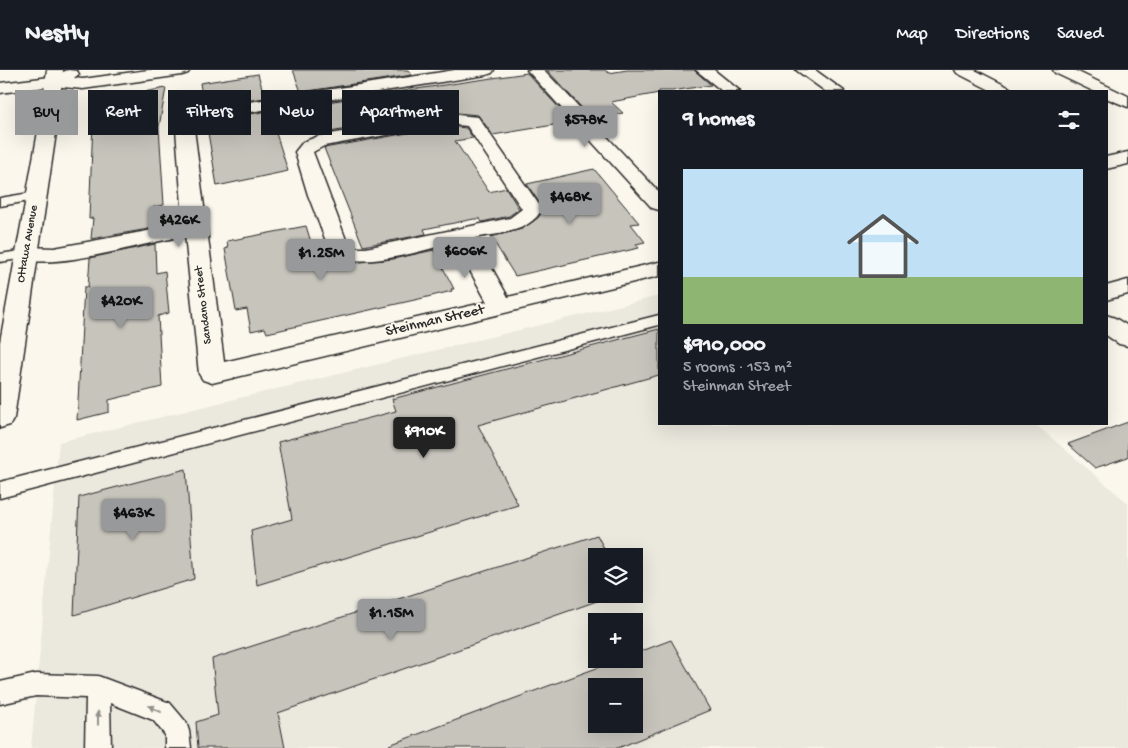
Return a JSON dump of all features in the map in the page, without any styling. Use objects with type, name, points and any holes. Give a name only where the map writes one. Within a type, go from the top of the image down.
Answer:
[{"type":"street","points":[[0,88],[82,70]]},
{"type":"street","points":[[54,75],[83,84],[182,70]]},
{"type":"street","points":[[384,90],[382,86],[486,70]]},
{"type":"street","points":[[535,70],[658,203]]},
{"type":"street","points":[[704,70],[731,90]]},
{"type":"street","points":[[804,70],[834,90]]},
{"type":"street","points":[[1061,70],[1103,90]]},
{"type":"street","points":[[966,72],[1002,90]]},
{"type":"street","name":"Ottawa Avenue","points":[[0,418],[48,126],[54,75]]},
{"type":"street","name":"Sandano Street","points":[[212,374],[184,117],[382,86]]},
{"type":"street","points":[[1108,92],[1128,102]]},
{"type":"street","points":[[353,135],[319,141],[309,146],[304,152],[339,249],[349,254],[366,254],[517,223],[528,216],[532,209],[499,158],[472,121],[459,120]]},
{"type":"street","points":[[1108,163],[1128,158]]},
{"type":"street","points":[[26,254],[54,255],[170,233],[194,221]]},
{"type":"street","points":[[462,235],[501,306]]},
{"type":"street","name":"Steinman Street","points":[[212,374],[658,268]]},
{"type":"street","points":[[1108,293],[1128,287]]},
{"type":"street","points":[[1108,324],[1128,338]]},
{"type":"lane","points":[[0,202],[36,196]]},
{"type":"lane","points":[[0,258],[26,254]]},
{"type":"lane","points":[[0,490],[658,320]]},
{"type":"lane","points":[[0,692],[36,685],[98,687],[161,711],[177,731],[178,748]]},
{"type":"lane","points":[[98,687],[98,748]]},
{"type":"shaded area","points":[[658,296],[658,425],[1036,425],[1128,503],[1128,748],[31,748],[59,442]]},
{"type":"building","points":[[293,70],[408,70],[412,75],[314,90],[300,90]]},
{"type":"building","points":[[547,70],[605,70],[609,73],[627,70],[694,70],[711,85],[678,90],[658,90],[658,93],[611,102],[623,113],[592,119]]},
{"type":"building","points":[[527,73],[572,122],[493,135],[478,115],[459,113],[459,90],[410,90]]},
{"type":"building","points":[[258,74],[263,90],[261,90],[261,99],[251,100],[251,90],[201,90],[200,83]]},
{"type":"building","points":[[166,88],[159,127],[164,205],[154,207],[154,228],[91,239],[93,218],[89,219],[92,135],[158,135],[158,90],[154,90]]},
{"type":"building","points":[[342,100],[342,130],[332,132],[332,101]]},
{"type":"building","points":[[261,112],[261,135],[277,135],[288,171],[217,186],[208,135],[251,135],[251,114]]},
{"type":"building","points":[[459,127],[466,128],[473,138],[455,141],[489,192],[506,188],[519,209],[509,216],[482,222],[480,219],[474,219],[424,229],[426,234],[363,246],[324,148],[397,135],[459,135]]},
{"type":"building","points":[[594,169],[639,223],[631,224],[645,242],[636,244],[639,248],[515,276],[491,237],[522,229],[538,218],[544,210],[527,184]]},
{"type":"building","points":[[306,226],[320,271],[434,250],[454,289],[419,299],[267,333],[265,328],[251,331],[247,309],[236,311],[225,249],[228,248],[227,241]]},
{"type":"building","points":[[155,244],[156,273],[165,271],[169,313],[158,316],[162,387],[109,400],[109,412],[77,420],[84,287],[88,287],[90,258]]},
{"type":"building","points":[[658,329],[658,375],[478,425],[518,505],[257,585],[251,531],[292,519],[278,442],[396,411],[392,399]]},
{"type":"building","points":[[1128,422],[1128,457],[1095,468],[1068,444]]},
{"type":"building","points":[[186,469],[194,579],[74,615],[79,497]]},
{"type":"building","points":[[597,535],[604,548],[588,548],[588,603],[591,603],[278,713],[285,748],[198,748],[196,722],[218,715],[212,659]]},
{"type":"building","points":[[671,640],[710,710],[618,748],[390,748],[389,745],[597,668],[643,668],[643,651]]}]
